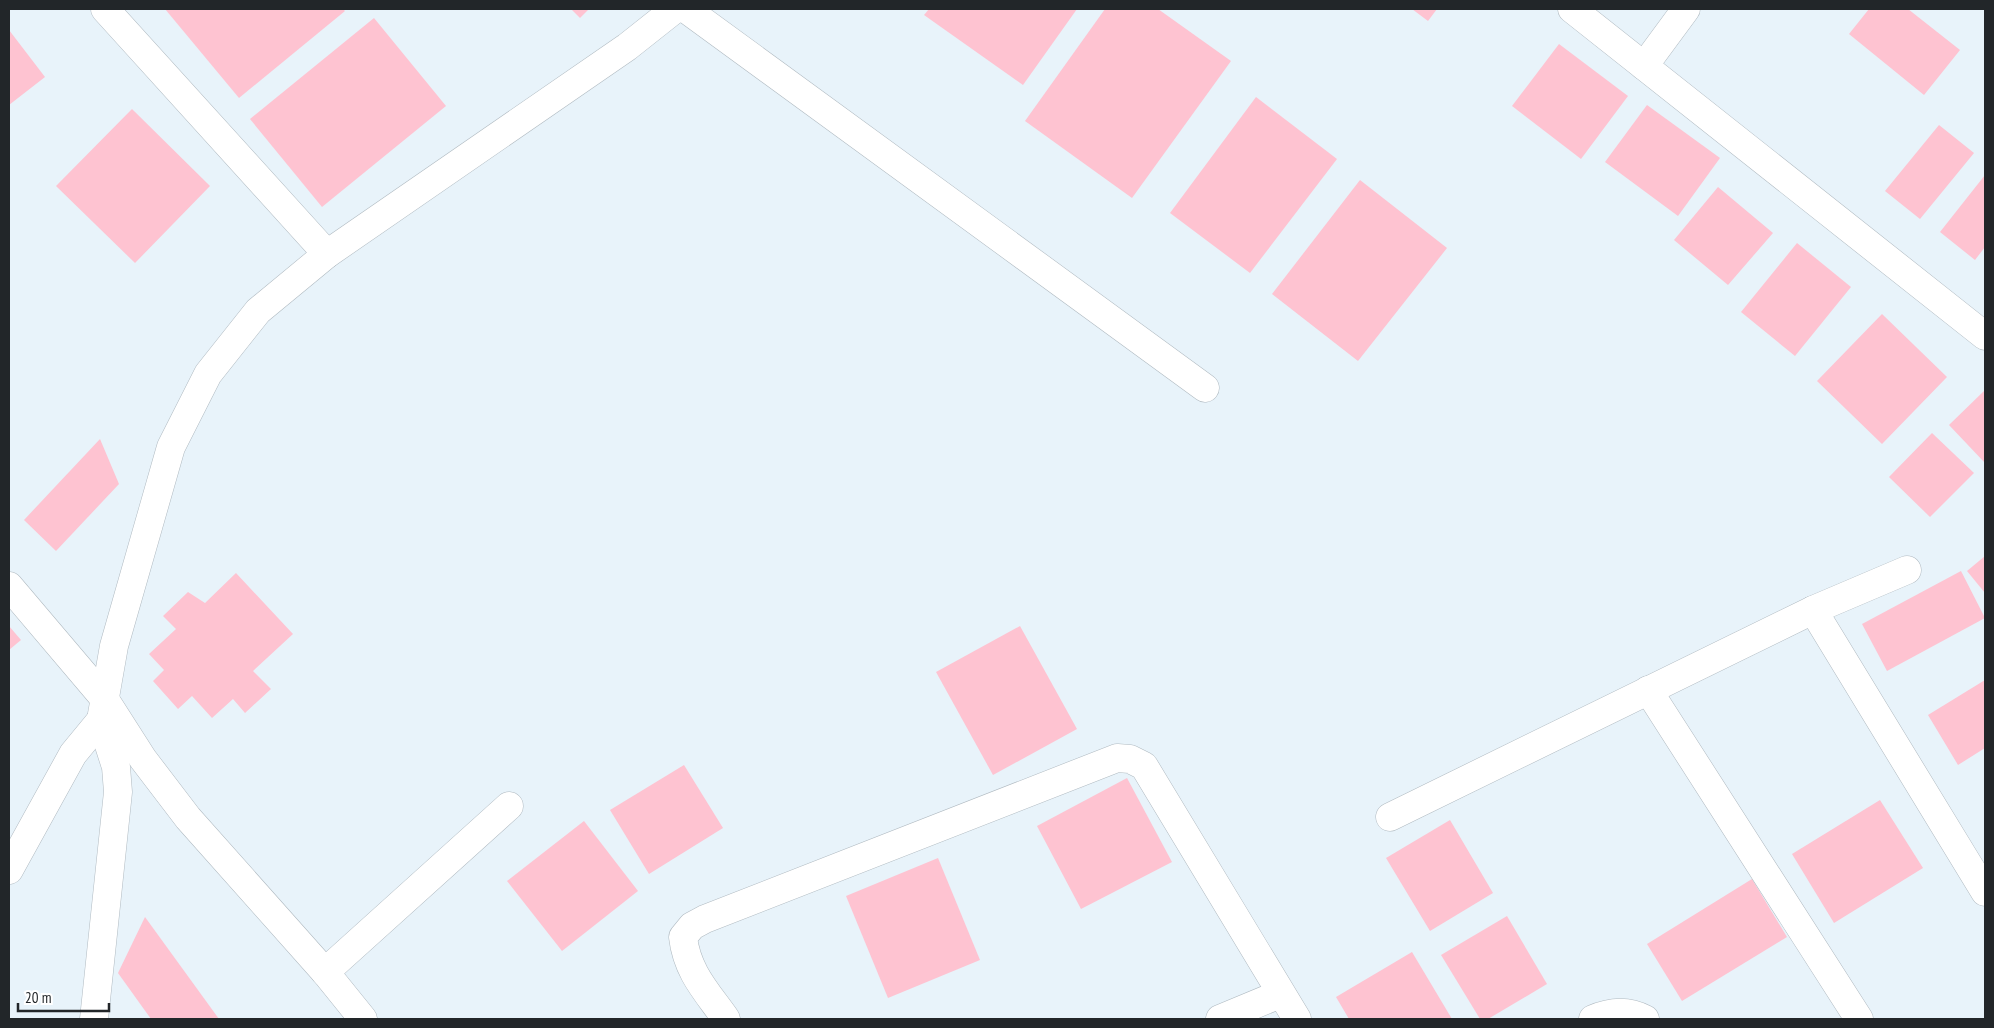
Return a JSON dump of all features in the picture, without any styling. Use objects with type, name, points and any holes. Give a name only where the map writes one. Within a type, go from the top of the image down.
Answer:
[{"type":"street","points":[[105,9],[327,254]]},
{"type":"street","points":[[13,852],[102,709],[114,646],[171,447],[208,374],[235,338],[258,311],[327,254],[627,47],[675,9]]},
{"type":"street","points":[[686,9],[1205,388]]},
{"type":"street","points":[[1572,9],[1985,336]]},
{"type":"street","points":[[1644,66],[1686,9]]},
{"type":"street","points":[[1390,817],[1813,610],[1907,570]]},
{"type":"street","points":[[9,586],[102,709],[143,758],[188,818],[325,972],[363,1019]]},
{"type":"street","points":[[1813,610],[1985,892]]},
{"type":"street","points":[[1648,690],[1859,1019]]},
{"type":"street","points":[[94,1019],[118,792],[116,767],[102,709]]},
{"type":"street","points":[[726,1019],[691,969],[685,954],[683,937],[692,926],[1117,758],[1130,759],[1144,766],[1280,994],[1297,1019]]},
{"type":"street","points":[[325,972],[508,806]]},
{"type":"street","points":[[1220,1019],[1280,994]]},
{"type":"street","points":[[1593,1019],[1601,1016],[1633,1012],[1645,1019]]},
{"type":"building","points":[[165,9],[343,9],[345,11],[239,98]]},
{"type":"building","points":[[571,9],[589,9],[580,18]]},
{"type":"building","points":[[929,9],[1077,9],[1023,85],[924,15]]},
{"type":"building","points":[[1105,9],[1158,9],[1231,61],[1132,198],[1025,121]]},
{"type":"building","points":[[1412,9],[1437,9],[1428,21]]},
{"type":"building","points":[[1869,9],[1908,9],[1960,50],[1924,95],[1849,34]]},
{"type":"building","points":[[374,18],[446,106],[322,207],[250,119]]},
{"type":"building","points":[[9,30],[45,77],[9,105]]},
{"type":"building","points":[[1559,44],[1628,96],[1581,159],[1512,106]]},
{"type":"building","points":[[1256,97],[1337,159],[1250,273],[1170,213]]},
{"type":"building","points":[[1647,105],[1720,158],[1678,216],[1605,162]]},
{"type":"building","points":[[132,109],[210,186],[135,263],[56,186]]},
{"type":"building","points":[[1939,125],[1974,153],[1920,219],[1885,191]]},
{"type":"building","points":[[1985,175],[1985,247],[1975,260],[1940,232]]},
{"type":"building","points":[[1360,180],[1447,248],[1358,361],[1272,294]]},
{"type":"building","points":[[1718,187],[1773,233],[1728,285],[1674,240]]},
{"type":"building","points":[[1797,243],[1851,287],[1795,356],[1741,312]]},
{"type":"building","points":[[1882,314],[1947,377],[1882,444],[1817,381]]},
{"type":"building","points":[[1985,390],[1985,463],[1949,425]]},
{"type":"building","points":[[1932,433],[1974,473],[1930,517],[1889,477]]},
{"type":"building","points":[[100,439],[119,484],[56,551],[24,520]]},
{"type":"building","points":[[1985,556],[1985,593],[1967,571]]},
{"type":"building","points":[[1961,571],[1985,618],[1887,671],[1862,624]]},
{"type":"building","points":[[236,573],[293,634],[253,671],[271,689],[245,713],[233,699],[212,718],[192,696],[178,709],[153,681],[164,670],[149,654],[176,629],[163,616],[188,592],[205,603]]},
{"type":"building","points":[[9,626],[21,640],[9,650]]},
{"type":"building","points":[[1020,626],[1077,729],[993,775],[936,672]]},
{"type":"building","points":[[1985,680],[1985,748],[1958,765],[1928,715]]},
{"type":"building","points":[[684,765],[723,828],[649,874],[610,810]]},
{"type":"building","points":[[1127,778],[1172,862],[1081,909],[1037,826]]},
{"type":"building","points":[[1880,800],[1923,868],[1834,923],[1792,854]]},
{"type":"building","points":[[1450,820],[1493,893],[1430,931],[1386,858]]},
{"type":"building","points":[[584,821],[638,891],[562,951],[507,881]]},
{"type":"building","points":[[938,858],[980,960],[888,998],[846,896]]},
{"type":"building","points":[[1752,879],[1787,937],[1682,1001],[1647,944]]},
{"type":"building","points":[[1507,916],[1547,984],[1488,1019],[1480,1019],[1441,955]]},
{"type":"building","points":[[145,917],[219,1019],[151,1019],[118,973]]},
{"type":"building","points":[[1412,952],[1452,1019],[1349,1019],[1336,997]]}]
